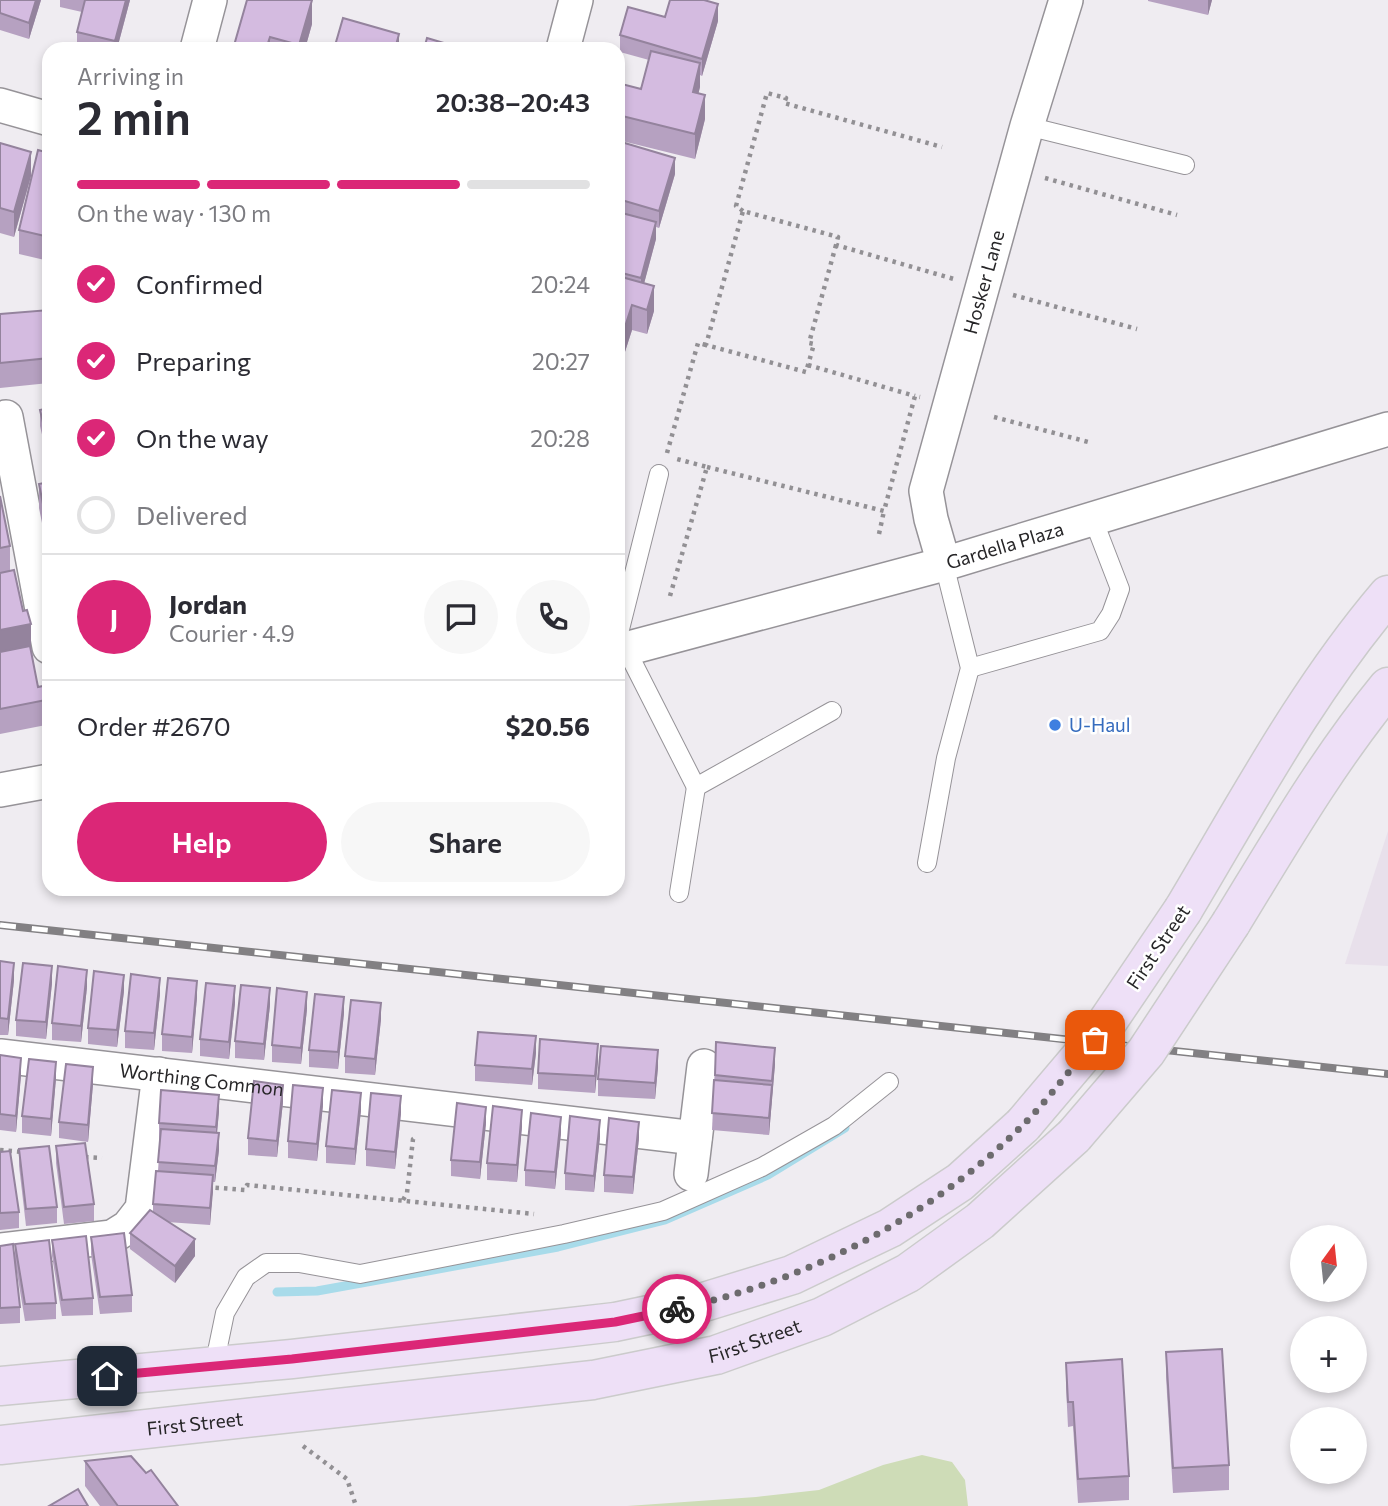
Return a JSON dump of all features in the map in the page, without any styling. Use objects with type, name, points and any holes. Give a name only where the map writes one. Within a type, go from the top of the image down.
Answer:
[{"type":"main road","name":"First Street","points":[[0,1387],[615,1322],[691,1306],[792,1275],[890,1228],[960,1182],[1023,1125],[1095,1040],[1183,910],[1304,710],[1358,630],[1388,595]]},
{"type":"main road","name":"First Street","points":[[0,1445],[593,1380],[716,1355],[822,1317],[908,1273],[979,1221],[1074,1136],[1146,1052],[1305,805],[1367,712],[1388,687]]},
{"type":"street","points":[[199,42],[210,0]]},
{"type":"street","points":[[565,42],[576,0]]},
{"type":"street","name":"Hosker Lane","points":[[944,564],[926,491],[1027,126],[1066,0]]},
{"type":"street","points":[[0,105],[42,117]]},
{"type":"street","points":[[6,417],[42,610]]},
{"type":"street","name":"Gardella Plaza","points":[[625,645],[944,564],[1388,429]]},
{"type":"street","points":[[0,790],[42,782]]},
{"type":"street","name":"Worthing Common","points":[[0,1056],[695,1138]]},
{"type":"street","points":[[691,1174],[704,1066]]},
{"type":"street","points":[[0,1250],[113,1237],[128,1227],[142,1209],[159,1074]]},
{"type":"lane","points":[[1027,126],[1185,165]]},
{"type":"lane","points":[[625,624],[659,474]]},
{"type":"lane","points":[[970,668],[1100,631],[1111,614],[1120,589],[1093,519]]},
{"type":"lane","points":[[927,863],[946,758],[970,668],[944,564]]},
{"type":"lane","points":[[625,655],[696,787],[679,893]]},
{"type":"lane","points":[[696,787],[832,710]]},
{"type":"lane","points":[[214,1366],[225,1312],[246,1277],[266,1263],[299,1263],[360,1274],[564,1234],[663,1211],[762,1167],[834,1126],[888,1082]]},
{"type":"path","points":[[884,512],[666,457],[698,343],[806,372],[814,344],[809,342],[838,237],[743,211],[736,206],[767,93],[786,98],[784,103],[942,147]]},
{"type":"path","points":[[1037,176],[1177,215]]},
{"type":"path","points":[[706,345],[743,211]]},
{"type":"path","points":[[835,245],[961,281]]},
{"type":"path","points":[[1005,292],[1137,329]]},
{"type":"path","points":[[808,365],[923,398]]},
{"type":"path","points":[[879,534],[915,396]]},
{"type":"path","points":[[994,417],[1092,443]]},
{"type":"path","points":[[670,596],[706,467]]},
{"type":"path","points":[[403,1200],[407,1193],[413,1139],[417,1136],[415,1121],[424,1105]]},
{"type":"path","points":[[0,1150],[26,1152]]},
{"type":"path","points":[[77,1156],[103,1158]]},
{"type":"path","points":[[197,1186],[245,1190],[247,1185],[534,1214]]},
{"type":"path","points":[[294,1440],[347,1479],[356,1506]]},
{"type":"shaded area","points":[[1388,831],[1388,966],[1345,964]]},
{"type":"green space","points":[[922,1455],[952,1462],[965,1480],[968,1506],[627,1506],[819,1490],[883,1465]]},
{"type":"building","points":[[0,0],[36,0],[29,23],[0,13]]},
{"type":"building","points":[[85,0],[126,0],[115,41],[77,32]]},
{"type":"building","points":[[247,0],[312,0],[300,42],[270,37],[268,42],[235,42]]},
{"type":"building","points":[[670,0],[704,0],[718,4],[702,59],[620,35],[628,7],[665,17]]},
{"type":"building","points":[[343,18],[399,34],[397,42],[336,42]]},
{"type":"building","points":[[651,51],[700,63],[693,92],[705,95],[695,134],[625,117],[625,85],[641,89]]},
{"type":"building","points":[[0,143],[31,152],[14,212],[0,208]]},
{"type":"building","points":[[625,143],[675,158],[659,211],[625,201]]},
{"type":"building","points":[[38,150],[42,151],[42,235],[19,230]]},
{"type":"building","points":[[625,214],[656,222],[641,278],[625,274]]},
{"type":"building","points":[[625,278],[654,286],[647,310],[632,305],[625,327]]},
{"type":"building","points":[[42,311],[42,359],[0,363],[0,314]]},
{"type":"building","points":[[0,496],[10,546],[0,548]]},
{"type":"building","points":[[14,570],[23,611],[27,610],[31,624],[0,630],[0,573]]},
{"type":"building","points":[[30,646],[38,687],[42,686],[42,701],[0,709],[0,652]]},
{"type":"building","points":[[0,961],[14,963],[8,1019],[0,1018]]},
{"type":"building","points":[[23,963],[52,966],[46,1022],[16,1020]]},
{"type":"building","points":[[58,966],[87,970],[81,1026],[52,1023]]},
{"type":"building","points":[[94,971],[124,975],[117,1030],[88,1028]]},
{"type":"building","points":[[131,974],[160,978],[154,1033],[125,1031]]},
{"type":"building","points":[[168,978],[197,981],[192,1037],[162,1034]]},
{"type":"building","points":[[206,983],[235,986],[229,1042],[200,1039]]},
{"type":"building","points":[[241,985],[270,988],[264,1044],[235,1041]]},
{"type":"building","points":[[277,988],[307,992],[301,1048],[272,1045]]},
{"type":"building","points":[[315,994],[344,997],[338,1052],[309,1050]]},
{"type":"building","points":[[351,1000],[381,1003],[375,1059],[345,1056]]},
{"type":"building","points":[[478,1032],[536,1036],[532,1069],[475,1065]]},
{"type":"building","points":[[540,1039],[598,1044],[595,1076],[538,1073]]},
{"type":"building","points":[[716,1042],[775,1048],[772,1081],[715,1075]]},
{"type":"building","points":[[601,1046],[658,1050],[655,1083],[598,1079]]},
{"type":"building","points":[[0,1055],[21,1058],[16,1116],[0,1114]]},
{"type":"building","points":[[29,1059],[56,1062],[51,1119],[22,1116]]},
{"type":"building","points":[[66,1064],[93,1067],[88,1125],[59,1122]]},
{"type":"building","points":[[714,1080],[772,1085],[769,1118],[712,1113]]},
{"type":"building","points":[[254,1081],[283,1085],[277,1141],[248,1138]]},
{"type":"building","points":[[293,1085],[323,1088],[317,1144],[288,1141]]},
{"type":"building","points":[[161,1090],[219,1095],[216,1127],[159,1123]]},
{"type":"building","points":[[332,1090],[361,1093],[355,1149],[326,1146]]},
{"type":"building","points":[[371,1093],[401,1096],[395,1152],[366,1149]]},
{"type":"building","points":[[457,1103],[486,1107],[480,1162],[451,1160]]},
{"type":"building","points":[[493,1106],[522,1110],[517,1165],[487,1163]]},
{"type":"building","points":[[531,1113],[561,1117],[555,1172],[525,1170]]},
{"type":"building","points":[[570,1116],[600,1120],[594,1176],[565,1173]]},
{"type":"building","points":[[609,1118],[639,1122],[633,1177],[604,1175]]},
{"type":"building","points":[[161,1129],[219,1133],[215,1166],[158,1162]]},
{"type":"building","points":[[85,1143],[94,1204],[64,1207],[56,1146]]},
{"type":"building","points":[[49,1146],[57,1207],[26,1209],[19,1149]]},
{"type":"building","points":[[10,1151],[19,1212],[0,1213],[0,1152]]},
{"type":"building","points":[[156,1171],[213,1175],[210,1208],[153,1204]]},
{"type":"building","points":[[150,1210],[195,1239],[175,1266],[130,1233]]},
{"type":"building","points":[[124,1233],[132,1295],[100,1297],[91,1237]]},
{"type":"building","points":[[86,1236],[93,1298],[62,1300],[52,1240]]},
{"type":"building","points":[[49,1240],[56,1303],[25,1304],[15,1244]]},
{"type":"building","points":[[13,1244],[20,1307],[0,1308],[0,1246]]},
{"type":"building","points":[[1222,1349],[1229,1465],[1173,1468],[1166,1352]]},
{"type":"building","points":[[1122,1359],[1129,1476],[1078,1479],[1073,1402],[1068,1402],[1066,1363]]},
{"type":"building","points":[[131,1456],[146,1473],[151,1470],[178,1506],[118,1506],[85,1461]]},
{"type":"building","points":[[78,1489],[88,1506],[49,1506]]},
{"type":"waterway","points":[[277,1292],[317,1291],[558,1247],[665,1220],[768,1175],[845,1128]]},
{"type":"railway","points":[[0,925],[1388,1074]]},
{"type":"way so far","points":[[677,1309],[792,1275],[890,1228],[960,1182],[1023,1125],[1095,1040]]},
{"type":"place","name":"U-Haul","points":[[1055,725]]},
{"type":"route","points":[[107,1376],[292,1359],[615,1322],[677,1309]]}]
